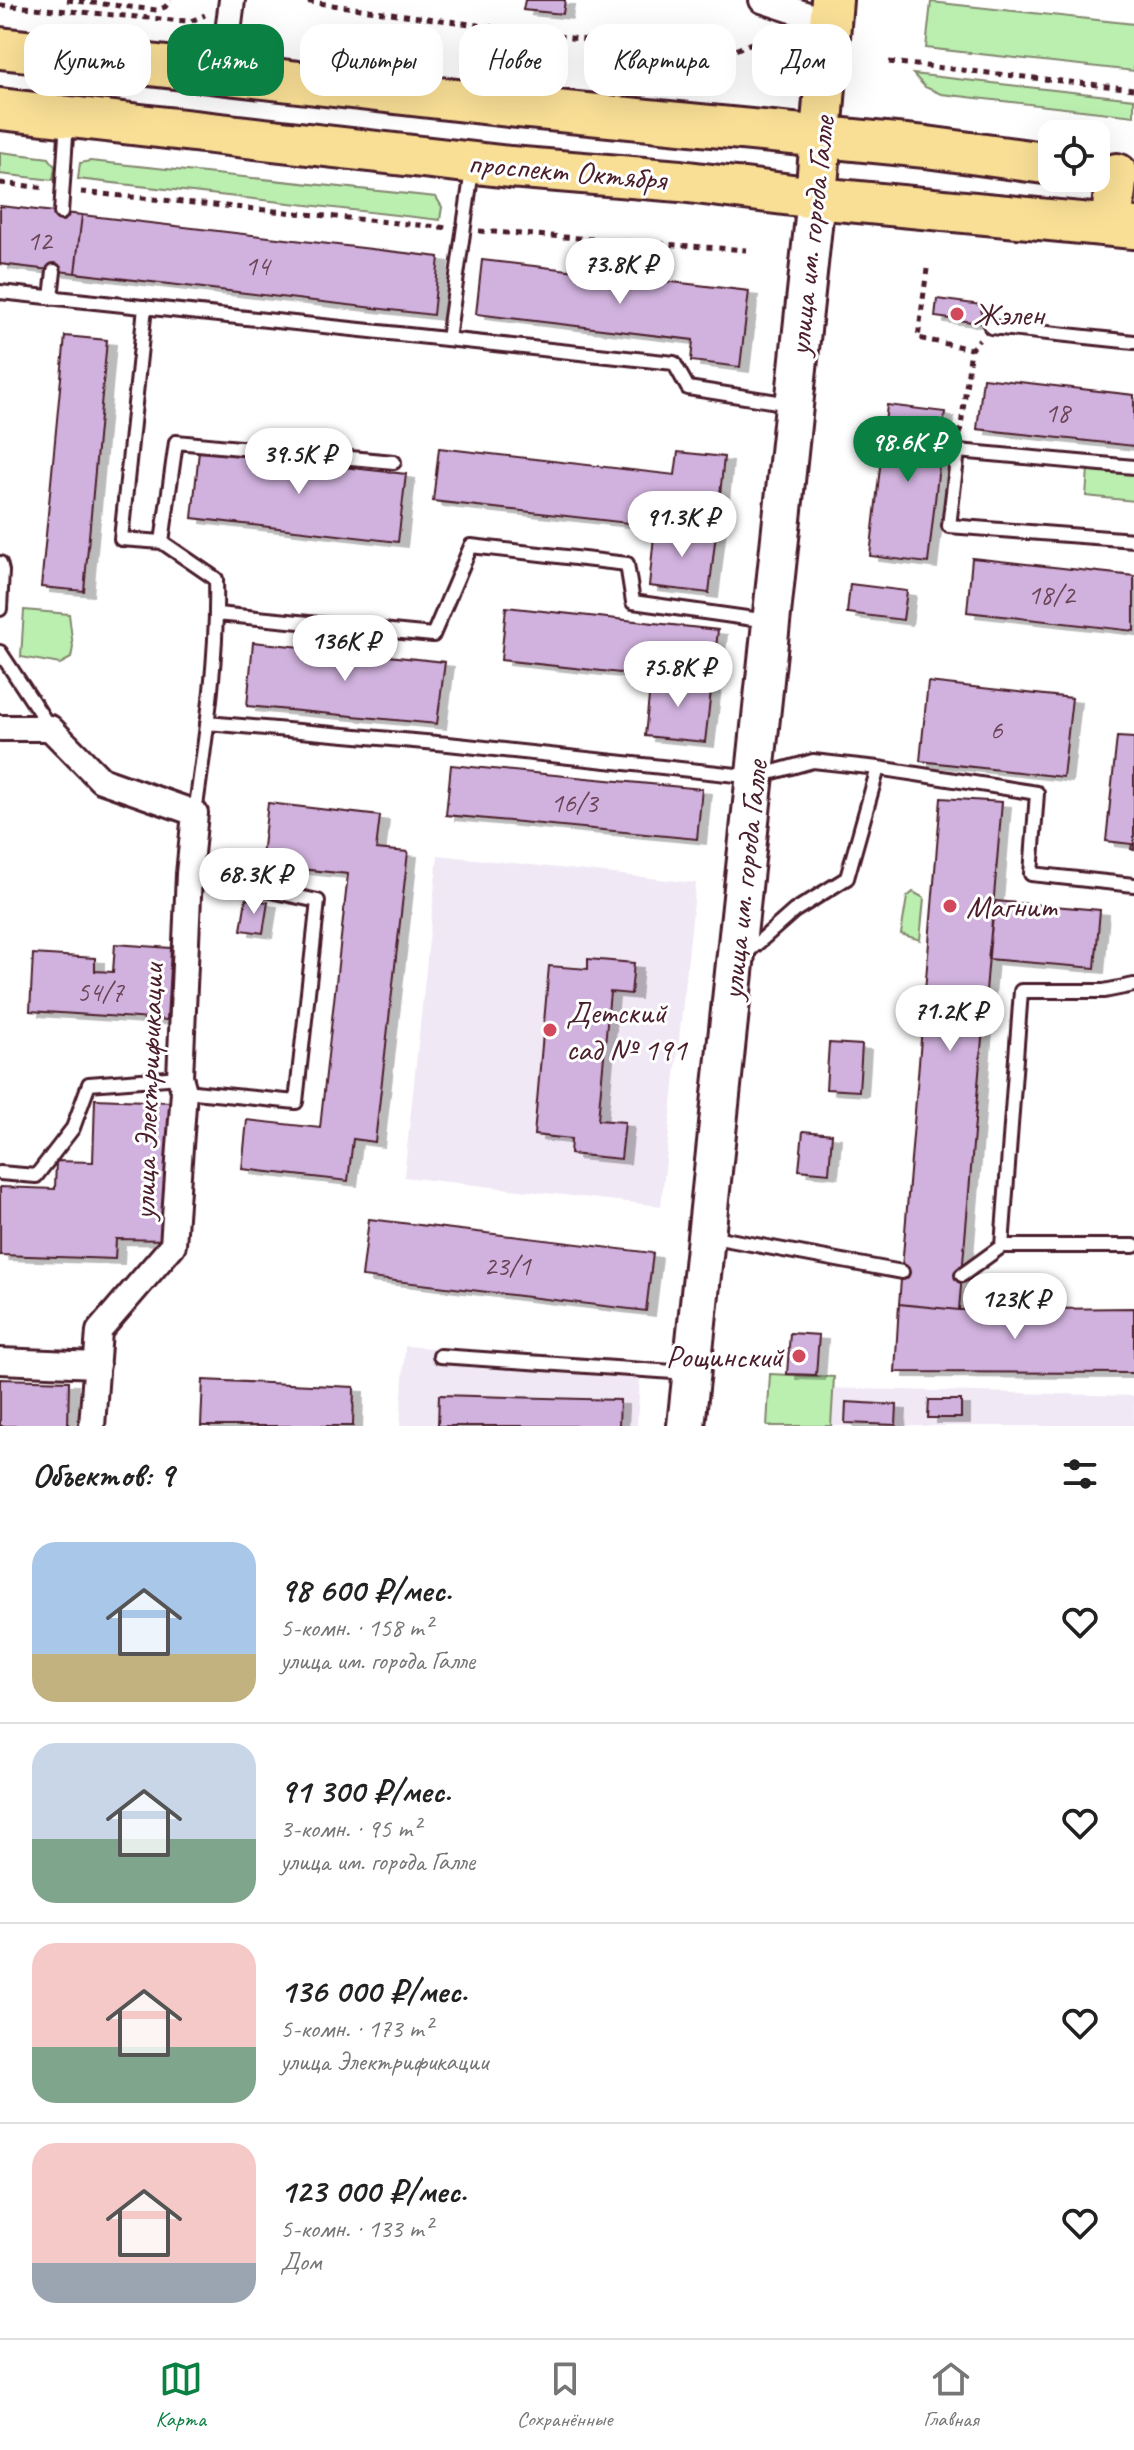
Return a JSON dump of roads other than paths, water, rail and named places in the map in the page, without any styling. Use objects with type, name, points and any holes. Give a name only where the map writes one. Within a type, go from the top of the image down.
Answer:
[{"type":"main road","name":"улица им. города Галле","points":[[686,1426],[816,198],[830,11]]},
{"type":"main road","name":"проспект Октября","points":[[0,48],[167,67]]},
{"type":"main road","name":"проспект Октября","points":[[284,80],[517,107],[926,147],[1038,162]]},
{"type":"main road","points":[[492,165],[517,107]]},
{"type":"main road","name":"проспект Октября","points":[[0,109],[492,165],[1122,226]]},
{"type":"main road","points":[[1116,173],[1122,226]]},
{"type":"street","points":[[229,24],[232,0]]},
{"type":"street","points":[[762,0],[830,11]]},
{"type":"street","points":[[0,728],[50,728],[101,780],[195,813]]},
{"type":"street","name":"улица Электрификации","points":[[92,1426],[99,1331],[173,1245],[189,874],[195,813]]},
{"type":"street","points":[[0,1361],[97,1365]]},
{"type":"lane","points":[[61,213],[68,116]]},
{"type":"lane","points":[[448,339],[464,229],[492,165]]},
{"type":"lane","points":[[51,298],[54,271]]},
{"type":"lane","points":[[0,292],[674,363],[688,388],[794,405]]},
{"type":"lane","points":[[145,307],[121,539],[162,542],[216,579],[217,614],[195,813]]},
{"type":"lane","points":[[991,327],[1134,342]]},
{"type":"lane","points":[[162,542],[176,442],[394,462]]},
{"type":"lane","points":[[1134,467],[958,451],[949,526],[1134,540]]},
{"type":"lane","points":[[217,614],[433,635],[471,546],[627,564],[633,602],[771,621]]},
{"type":"lane","points":[[0,563],[0,609]]},
{"type":"lane","points":[[0,652],[50,728]]},
{"type":"lane","points":[[207,723],[448,744],[755,777],[813,761],[1037,793],[1031,874],[1134,885]]},
{"type":"lane","points":[[735,963],[794,911],[847,878],[878,768]]},
{"type":"lane","points":[[0,1173],[36,1176],[73,1128],[89,1084],[182,1084],[296,1102],[318,901],[189,874]]},
{"type":"lane","points":[[1002,1246],[1021,991],[1104,991],[1134,985]]},
{"type":"lane","points":[[707,1236],[902,1272]]},
{"type":"lane","points":[[962,1275],[1002,1246],[1134,1246]]},
{"type":"lane","points":[[440,1356],[692,1373]]},
{"type":"place","name":"Жэлен","points":[[957,314]]},
{"type":"place","name":"Магнит","points":[[950,906]]},
{"type":"place","name":"Детский сад № 191","points":[[550,1030]]},
{"type":"place","name":"Рощинский","points":[[799,1356]]}]
